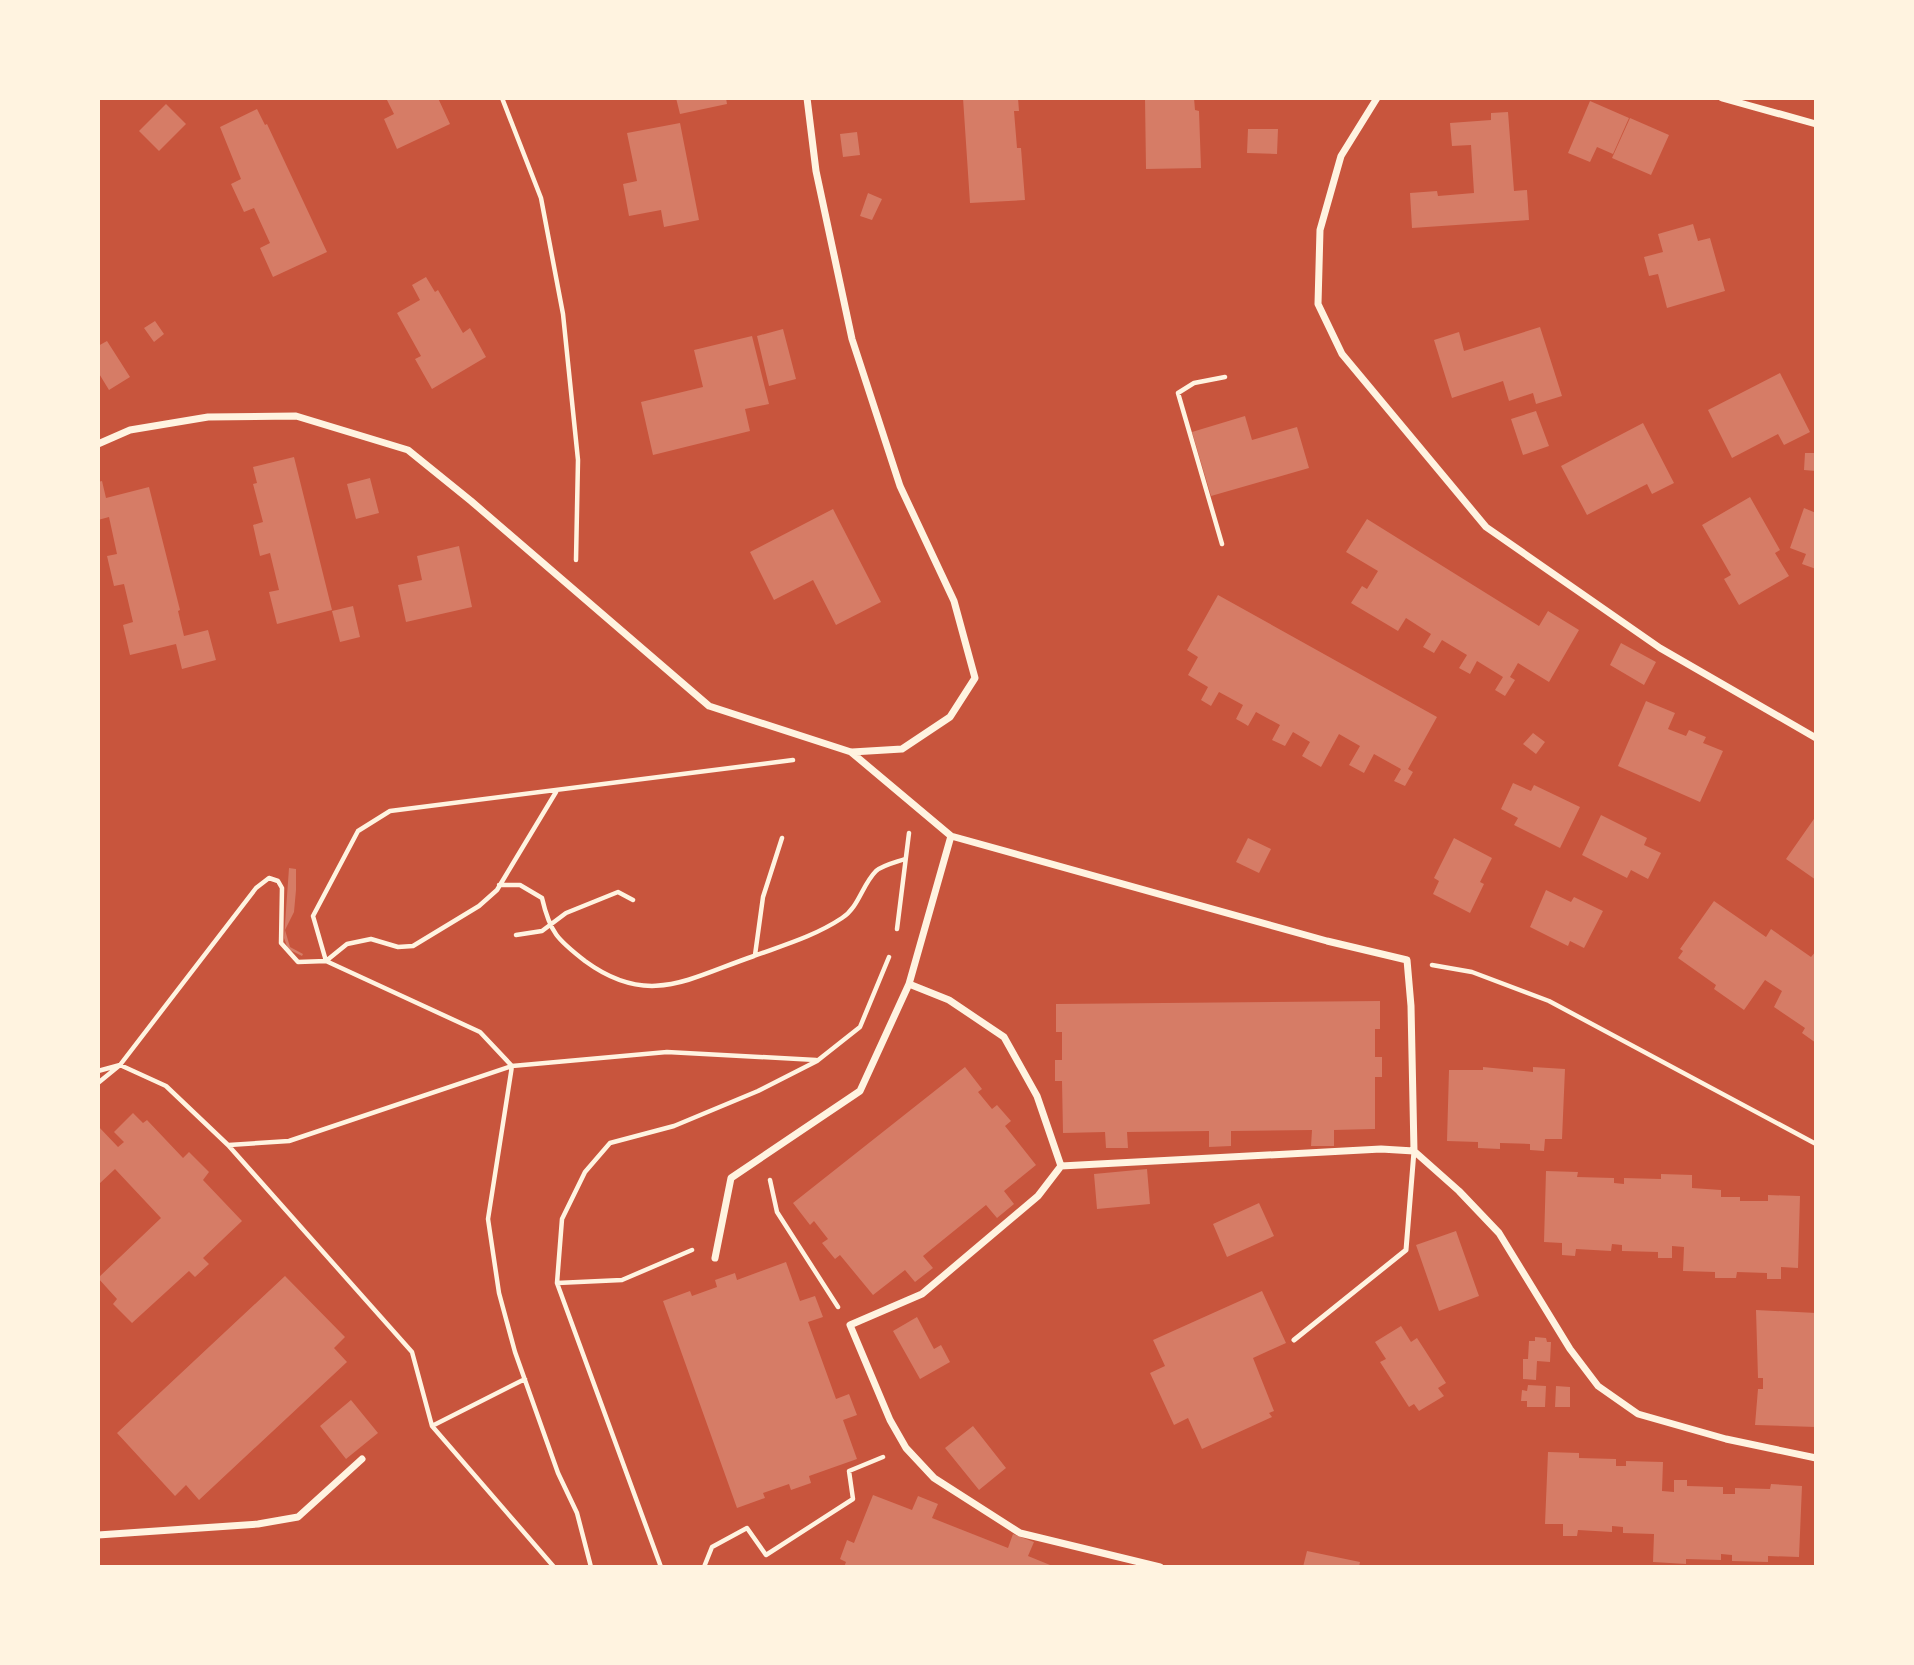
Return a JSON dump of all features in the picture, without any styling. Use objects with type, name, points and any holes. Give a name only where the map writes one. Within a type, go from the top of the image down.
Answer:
[{"type":"street","points":[[98,444],[130,430],[208,417],[296,416],[408,450],[471,500],[709,706],[851,752],[902,749],[950,718],[975,678],[954,601],[900,486],[852,340],[816,171],[807,98]]},
{"type":"street","points":[[1377,98],[1341,156],[1321,230],[1318,304],[1342,354],[1486,527],[1660,649],[1816,738]]},
{"type":"street","points":[[1722,98],[1816,124]]},
{"type":"street","points":[[851,752],[951,836],[1326,941],[1407,960],[1411,1006],[1414,1151]]},
{"type":"street","points":[[715,1258],[731,1178],[860,1091],[909,984],[951,836]]},
{"type":"street","points":[[909,984],[949,1000],[1004,1037],[1037,1096],[1061,1166]]},
{"type":"street","points":[[1160,1567],[1020,1533],[934,1478],[906,1448],[890,1420],[850,1325],[922,1294],[1038,1196],[1061,1166],[1381,1149],[1414,1151],[1499,1233],[1570,1349],[1598,1386],[1638,1414],[1726,1440],[1816,1458]]},
{"type":"street","points":[[98,1535],[258,1524],[298,1517],[362,1459]]},
{"type":"lane","points":[[1294,1340],[1406,1250],[1414,1151]]},
{"type":"path","points":[[502,98],[541,198],[563,314],[578,460],[575,592]]},
{"type":"path","points":[[1222,544],[1178,393],[1194,383],[1225,377]]},
{"type":"path","points":[[326,961],[313,916],[358,831],[390,811],[556,792],[798,759]]},
{"type":"path","points":[[326,961],[347,944],[371,939],[398,947],[413,946],[479,906],[499,885],[556,792]]},
{"type":"path","points":[[755,955],[763,897],[782,838]]},
{"type":"path","points":[[499,885],[520,885],[542,898],[548,926],[561,942],[607,976],[631,985],[664,986],[787,946],[844,917],[861,897],[876,871],[905,859]]},
{"type":"path","points":[[98,1083],[120,1066],[256,888],[270,878],[278,881],[282,888],[281,943],[290,956],[298,962],[326,961],[480,1032],[512,1066]]},
{"type":"path","points":[[516,935],[542,931],[566,913],[607,895],[618,892],[633,900]]},
{"type":"path","points":[[1407,960],[1472,972],[1549,1001],[1816,1144]]},
{"type":"path","points":[[228,1145],[289,1141],[512,1066],[667,1052],[817,1060]]},
{"type":"path","points":[[98,1071],[120,1066],[166,1086],[228,1145],[412,1352],[432,1426],[554,1567]]},
{"type":"path","points":[[512,1066],[488,1219],[499,1293],[558,1473],[577,1513],[591,1567]]},
{"type":"path","points":[[765,1155],[777,1212],[850,1325]]},
{"type":"path","points":[[556,1283],[622,1280],[719,1239]]},
{"type":"path","points":[[432,1426],[525,1379]]},
{"type":"path","points":[[704,1567],[712,1548],[747,1528],[766,1555],[853,1499],[849,1471],[906,1448]]},
{"type":"building","points":[[386,98],[438,98],[450,124],[397,149],[384,119],[394,114]]},
{"type":"building","points":[[676,98],[726,98],[727,104],[680,114]]},
{"type":"building","points":[[963,98],[1018,98],[1019,111],[1014,111],[1017,148],[1021,148],[1025,200],[970,203]]},
{"type":"building","points":[[1145,98],[1194,98],[1195,110],[1199,111],[1201,168],[1146,169]]},
{"type":"building","points":[[1590,101],[1629,118],[1613,154],[1597,147],[1590,162],[1568,153]]},
{"type":"building","points":[[166,104],[186,124],[159,151],[139,131]]},
{"type":"building","points":[[257,109],[265,125],[267,124],[327,252],[273,277],[260,248],[270,243],[254,208],[244,212],[231,184],[241,179],[220,127]]},
{"type":"building","points":[[1508,112],[1514,191],[1527,190],[1529,220],[1412,228],[1410,193],[1437,191],[1438,196],[1474,193],[1471,145],[1452,146],[1450,123],[1491,120],[1491,113]]},
{"type":"building","points":[[1630,118],[1669,135],[1651,175],[1612,158]]},
{"type":"building","points":[[680,123],[699,220],[664,227],[661,210],[629,216],[623,184],[637,181],[627,133]]},
{"type":"building","points":[[1248,129],[1278,129],[1277,154],[1247,153]]},
{"type":"building","points":[[857,132],[860,155],[843,157],[840,134]]},
{"type":"building","points":[[868,193],[882,199],[872,220],[860,216]]},
{"type":"building","points":[[1693,224],[1698,241],[1710,238],[1725,291],[1667,308],[1658,274],[1649,276],[1644,257],[1663,252],[1658,234]]},
{"type":"building","points":[[426,277],[435,292],[438,290],[463,333],[470,328],[486,357],[432,389],[415,359],[421,356],[397,313],[420,300],[412,285]]},
{"type":"building","points":[[155,321],[164,334],[154,342],[144,328]]},
{"type":"building","points":[[1540,327],[1562,396],[1536,404],[1533,393],[1509,401],[1503,381],[1452,398],[1434,340],[1459,332],[1464,351]]},
{"type":"building","points":[[783,329],[796,379],[769,386],[757,336]]},
{"type":"building","points":[[752,336],[769,404],[745,409],[750,431],[653,455],[641,402],[703,387],[694,350]]},
{"type":"building","points":[[107,341],[130,377],[109,390],[98,372],[98,346]]},
{"type":"building","points":[[1780,373],[1810,432],[1784,445],[1778,434],[1732,458],[1708,410]]},
{"type":"building","points":[[1536,411],[1549,446],[1523,455],[1511,419]]},
{"type":"building","points":[[1245,416],[1252,440],[1297,427],[1309,468],[1211,496],[1192,432]]},
{"type":"building","points":[[1643,423],[1674,483],[1652,494],[1647,484],[1587,515],[1561,466]]},
{"type":"building","points":[[1805,453],[1816,453],[1816,471],[1804,470]]},
{"type":"building","points":[[294,457],[332,610],[277,624],[269,592],[279,590],[270,553],[260,556],[253,525],[263,522],[253,484],[257,483],[253,467]]},
{"type":"building","points":[[370,478],[379,513],[356,519],[347,484]]},
{"type":"building","points":[[102,481],[106,498],[149,487],[184,636],[208,630],[216,660],[182,669],[176,644],[130,655],[123,625],[133,622],[124,584],[114,586],[107,556],[117,554],[109,517],[98,520],[98,482]]},
{"type":"building","points":[[1750,497],[1780,550],[1775,553],[1789,576],[1739,605],[1724,579],[1731,575],[1702,525]]},
{"type":"building","points":[[1804,508],[1816,513],[1816,569],[1802,564],[1806,554],[1790,548]]},
{"type":"building","points":[[833,509],[881,602],[836,625],[813,580],[774,600],[750,552]]},
{"type":"building","points":[[1367,519],[1539,626],[1548,611],[1579,630],[1549,682],[1518,663],[1510,677],[1515,680],[1505,696],[1495,690],[1503,677],[1477,661],[1470,674],[1459,668],[1467,655],[1442,640],[1434,653],[1423,647],[1431,634],[1406,618],[1398,631],[1351,603],[1362,586],[1367,589],[1378,571],[1346,552]]},
{"type":"building","points":[[459,546],[472,607],[406,622],[398,585],[422,580],[417,556]]},
{"type":"building","points":[[1218,595],[1437,717],[1408,769],[1413,772],[1405,786],[1394,781],[1401,769],[1374,754],[1364,773],[1349,765],[1360,746],[1339,734],[1321,767],[1302,756],[1310,742],[1293,732],[1285,746],[1272,740],[1280,725],[1256,712],[1248,726],[1236,719],[1243,705],[1219,692],[1211,706],[1201,700],[1208,687],[1188,675],[1198,657],[1187,650]]},
{"type":"building","points":[[353,606],[360,637],[340,642],[332,611]]},
{"type":"building","points":[[1621,643],[1656,662],[1644,685],[1610,665]]},
{"type":"building","points":[[1646,701],[1675,713],[1668,729],[1686,736],[1689,730],[1706,737],[1703,743],[1723,751],[1700,802],[1618,766]]},
{"type":"building","points":[[1533,733],[1545,742],[1536,754],[1523,744]]},
{"type":"building","points":[[1513,783],[1531,791],[1534,785],[1580,807],[1560,848],[1514,825],[1518,818],[1501,809]]},
{"type":"building","points":[[1601,815],[1647,838],[1644,845],[1661,853],[1648,879],[1631,870],[1627,878],[1582,855]]},
{"type":"building","points":[[1816,816],[1816,880],[1786,859]]},
{"type":"building","points":[[1248,838],[1271,849],[1259,873],[1236,862]]},
{"type":"building","points":[[1454,838],[1492,858],[1480,882],[1484,884],[1470,913],[1433,894],[1439,881],[1434,878]]},
{"type":"building","points":[[289,868],[296,869],[296,890],[294,912],[285,930],[290,947],[303,954],[302,956],[288,949],[284,938]]},
{"type":"building","points":[[1546,890],[1571,902],[1574,897],[1603,911],[1584,948],[1570,941],[1568,946],[1530,927]]},
{"type":"building","points":[[1714,901],[1766,937],[1771,929],[1811,957],[1816,951],[1816,1043],[1802,1033],[1805,1028],[1774,1007],[1782,991],[1765,980],[1744,1010],[1714,989],[1716,985],[1678,958],[1683,951],[1680,949]]},
{"type":"building","points":[[1380,1001],[1380,1029],[1375,1029],[1375,1057],[1382,1057],[1382,1077],[1375,1077],[1375,1129],[1334,1130],[1334,1146],[1311,1146],[1312,1130],[1231,1131],[1231,1146],[1209,1147],[1209,1131],[1127,1132],[1128,1148],[1106,1148],[1105,1132],[1063,1133],[1062,1081],[1055,1081],[1055,1060],[1062,1060],[1062,1032],[1056,1032],[1056,1004]]},
{"type":"building","points":[[965,1067],[982,1089],[978,1092],[992,1109],[997,1105],[1011,1121],[1005,1126],[1036,1165],[1004,1191],[1014,1204],[997,1218],[986,1205],[923,1256],[933,1268],[915,1282],[905,1270],[873,1295],[840,1255],[835,1259],[822,1243],[828,1239],[814,1221],[810,1225],[793,1203]]},
{"type":"building","points":[[1483,1067],[1533,1072],[1533,1067],[1565,1069],[1562,1139],[1545,1139],[1544,1151],[1530,1150],[1530,1144],[1500,1143],[1500,1149],[1478,1148],[1478,1142],[1447,1141],[1449,1070],[1483,1070]]},
{"type":"building","points":[[133,1113],[143,1123],[147,1120],[183,1158],[189,1152],[209,1172],[203,1180],[242,1221],[203,1258],[209,1264],[195,1277],[189,1271],[132,1323],[113,1304],[117,1299],[98,1278],[161,1218],[115,1169],[98,1185],[98,1126],[118,1147],[124,1142],[114,1132]]},
{"type":"building","points":[[1147,1169],[1150,1204],[1097,1209],[1094,1174]]},
{"type":"building","points":[[1546,1171],[1578,1172],[1577,1177],[1614,1178],[1614,1183],[1624,1184],[1624,1178],[1661,1179],[1661,1174],[1692,1175],[1692,1188],[1721,1190],[1721,1197],[1740,1197],[1740,1201],[1768,1201],[1768,1195],[1800,1196],[1798,1268],[1781,1267],[1781,1279],[1767,1279],[1767,1273],[1737,1272],[1736,1278],[1715,1278],[1715,1272],[1683,1271],[1684,1247],[1672,1246],[1672,1258],[1658,1258],[1658,1252],[1622,1251],[1622,1245],[1612,1244],[1611,1251],[1576,1249],[1575,1256],[1562,1255],[1562,1243],[1544,1242]]},
{"type":"building","points":[[1259,1203],[1274,1236],[1227,1257],[1213,1224]]},
{"type":"building","points":[[1456,1231],[1479,1296],[1439,1311],[1416,1245]]},
{"type":"building","points":[[786,1262],[800,1301],[815,1296],[823,1317],[808,1322],[836,1399],[849,1394],[857,1415],[843,1420],[857,1459],[809,1476],[811,1483],[791,1490],[789,1484],[763,1493],[765,1498],[737,1508],[663,1301],[690,1291],[692,1296],[717,1287],[715,1280],[735,1273],[737,1280]]},
{"type":"building","points":[[285,1276],[345,1337],[334,1348],[347,1362],[199,1500],[186,1485],[175,1496],[117,1433]]},
{"type":"building","points":[[1262,1291],[1286,1343],[1253,1358],[1274,1411],[1269,1413],[1272,1417],[1202,1449],[1188,1418],[1174,1425],[1150,1373],[1165,1366],[1153,1340]]},
{"type":"building","points":[[1756,1310],[1816,1313],[1816,1427],[1755,1425],[1758,1389],[1763,1389],[1763,1378],[1758,1378]]},
{"type":"building","points":[[917,1317],[934,1349],[941,1345],[950,1362],[920,1379],[893,1331]]},
{"type":"building","points":[[1401,1326],[1411,1342],[1417,1338],[1446,1383],[1438,1388],[1444,1396],[1419,1411],[1414,1404],[1409,1407],[1380,1362],[1386,1359],[1375,1342]]},
{"type":"building","points":[[1535,1337],[1546,1338],[1547,1342],[1551,1342],[1550,1362],[1537,1361],[1536,1380],[1523,1379],[1523,1359],[1528,1359],[1529,1341],[1535,1341]]},
{"type":"building","points":[[1528,1385],[1546,1386],[1545,1407],[1527,1407],[1527,1401],[1521,1401],[1522,1390],[1527,1391]]},
{"type":"building","points":[[1556,1386],[1570,1387],[1570,1407],[1555,1407]]},
{"type":"building","points":[[351,1400],[378,1433],[346,1459],[320,1426]]},
{"type":"building","points":[[973,1426],[1006,1468],[979,1490],[945,1448]]},
{"type":"building","points":[[1548,1452],[1579,1453],[1579,1458],[1616,1459],[1616,1466],[1626,1466],[1626,1461],[1663,1462],[1662,1491],[1674,1492],[1674,1480],[1687,1480],[1687,1486],[1723,1487],[1723,1494],[1735,1494],[1735,1488],[1770,1489],[1771,1484],[1802,1486],[1799,1557],[1768,1556],[1768,1562],[1732,1561],[1732,1555],[1721,1554],[1721,1560],[1686,1559],[1686,1564],[1653,1562],[1654,1534],[1623,1533],[1623,1527],[1612,1526],[1612,1532],[1578,1530],[1577,1536],[1563,1536],[1563,1524],[1545,1524]]},
{"type":"building","points":[[873,1495],[912,1510],[918,1496],[938,1504],[932,1518],[1008,1548],[1013,1534],[1034,1542],[1028,1556],[1055,1567],[844,1567],[846,1562],[840,1559],[847,1540],[854,1543]]},
{"type":"building","points":[[1307,1551],[1360,1562],[1359,1567],[1303,1567]]}]
